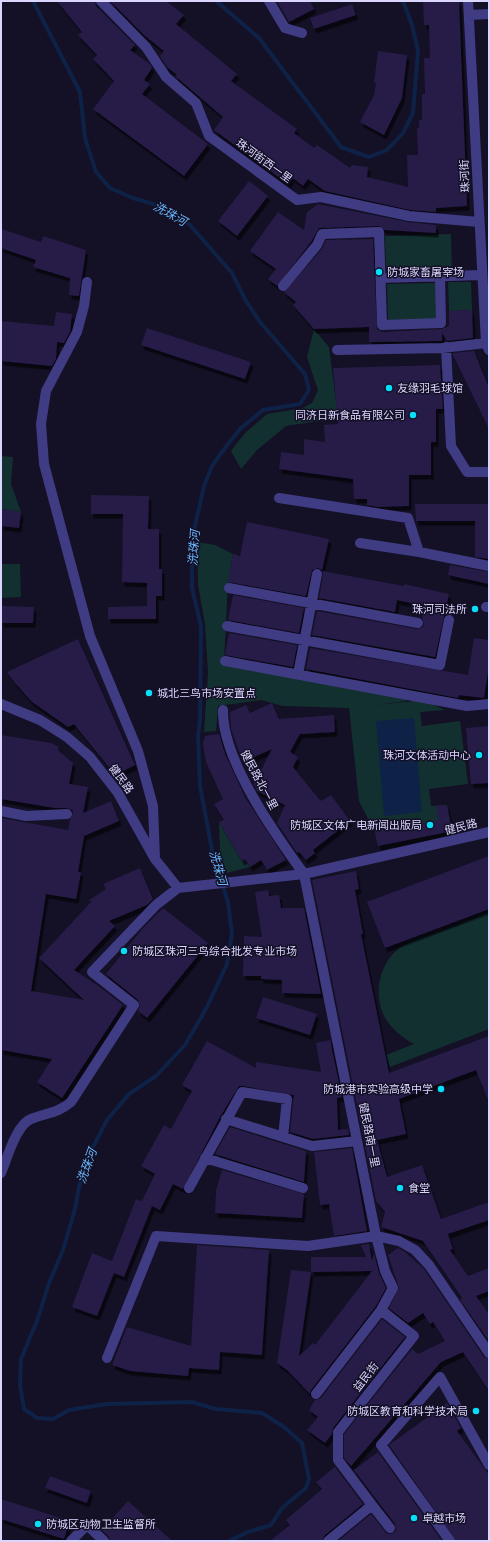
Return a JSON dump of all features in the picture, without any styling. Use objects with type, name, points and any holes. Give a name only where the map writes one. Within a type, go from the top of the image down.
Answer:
[{"type":"street","name":"珠河街西一里","points":[[101,1],[146,47],[166,77],[196,103],[209,136],[297,200],[321,197],[409,216],[479,222]]},
{"type":"street","points":[[269,1],[284,28],[302,33]]},
{"type":"street","name":"珠河街","points":[[468,1],[479,222],[485,261],[482,275],[488,346]]},
{"type":"street","points":[[468,15],[489,14]]},
{"type":"street","points":[[283,286],[317,245],[322,234],[379,232],[382,325],[441,323],[440,276]]},
{"type":"street","points":[[381,278],[482,275]]},
{"type":"street","points":[[88,282],[84,306],[77,332],[46,391],[41,424],[44,464],[90,636],[138,751],[153,806],[154,859]]},
{"type":"street","points":[[337,350],[488,346]]},
{"type":"street","points":[[446,347],[451,446],[467,472],[489,472]]},
{"type":"street","points":[[279,498],[408,518],[419,552]]},
{"type":"street","points":[[360,543],[419,552],[489,566]]},
{"type":"street","points":[[298,674],[317,574]]},
{"type":"street","points":[[229,588],[418,623]]},
{"type":"street","points":[[227,626],[440,665],[449,620]]},
{"type":"street","points":[[225,661],[467,706],[489,704]]},
{"type":"street","name":"健民路","points":[[1,704],[40,720],[67,737],[90,757],[118,793],[154,859],[178,888],[304,874],[489,832]]},
{"type":"street","name":"健民路北一里","points":[[223,710],[223,725],[229,747],[253,796],[281,843],[304,874]]},
{"type":"street","points":[[1,811],[26,816],[67,814]]},
{"type":"street","name":"健民路南一里","points":[[304,874],[376,1236],[385,1271],[393,1288],[381,1310],[316,1394]]},
{"type":"street","points":[[1,1173],[18,1131],[29,1120],[62,1110],[71,1102],[134,1005],[92,972],[156,905],[178,888]]},
{"type":"street","points":[[189,1188],[242,1092],[288,1099],[283,1137]]},
{"type":"street","points":[[226,1119],[312,1146],[357,1141]]},
{"type":"street","points":[[205,1158],[303,1188]]},
{"type":"street","points":[[107,1358],[156,1236],[308,1246],[376,1236],[400,1241],[415,1250],[430,1265],[489,1353]]},
{"type":"street","name":"益民街","points":[[372,1505],[338,1460],[338,1432],[414,1336],[381,1310]]},
{"type":"street","points":[[450,1541],[381,1445],[440,1377],[489,1465]]},
{"type":"street","points":[[328,1541],[372,1505],[390,1528]]},
{"type":"street","points":[[71,1541],[88,1525],[104,1541]]},
{"type":"green space","points":[[451,234],[452,269],[386,271],[385,236]]},
{"type":"green space","points":[[448,282],[471,282],[472,310],[449,311]]},
{"type":"green space","points":[[436,283],[437,319],[388,320],[387,284]]},
{"type":"green space","points":[[314,329],[329,347],[338,418],[286,426],[257,450],[241,469],[231,451],[245,433],[267,414],[303,408],[312,403],[318,390],[307,357]]},
{"type":"green space","points":[[1,456],[13,457],[11,484],[21,512],[1,509]]},
{"type":"green space","points":[[197,542],[215,545],[233,554],[228,582],[224,663],[407,698],[406,701],[377,705],[423,700],[445,710],[420,712],[422,726],[460,721],[468,784],[429,789],[431,806],[447,805],[452,831],[378,846],[375,832],[359,801],[349,708],[283,706],[261,700],[218,706],[216,731],[204,732],[208,673],[205,624],[198,585]]},
{"type":"green space","points":[[1,564],[20,564],[21,597],[1,598]]},
{"type":"green space","points":[[219,822],[242,861],[245,859],[250,867],[227,873],[220,854]]},
{"type":"green space","points":[[489,912],[489,1029],[390,1067],[386,1055],[414,1044],[401,1036],[390,1026],[380,1006],[379,990],[381,975],[388,961],[398,949],[404,945]]},
{"type":"water","points":[[414,718],[422,812],[384,816],[376,721]]},
{"type":"building","points":[[57,1],[95,1],[96,6],[135,45],[130,50],[150,64],[152,68],[144,80],[150,84],[142,94],[208,144],[184,176],[93,109],[114,81],[93,59],[97,55],[78,35],[82,32]]},
{"type":"building","points":[[110,1],[166,1],[184,15],[176,24],[237,74],[231,81],[297,129],[294,133],[314,148],[317,145],[350,168],[352,165],[368,167],[367,177],[408,187],[407,155],[418,155],[417,128],[419,128],[419,120],[422,120],[422,94],[425,94],[424,58],[430,58],[429,25],[424,25],[423,1],[459,1],[467,206],[436,208],[436,212],[410,210],[325,191],[308,179],[303,186],[293,178],[288,184],[214,130],[223,117],[175,76],[177,75],[167,67],[160,56],[164,51],[145,36]]},
{"type":"building","points":[[277,1],[310,1],[314,9],[289,22]]},
{"type":"building","points":[[352,4],[356,15],[314,29],[310,18]]},
{"type":"building","points":[[378,51],[407,55],[402,98],[384,135],[360,122],[374,95]]},
{"type":"building","points":[[249,181],[268,196],[237,236],[218,221]]},
{"type":"building","points":[[318,204],[408,222],[436,225],[436,233],[385,230],[379,226],[319,228],[311,242],[277,286],[268,279],[276,269],[250,251],[278,212],[304,230],[307,212]]},
{"type":"building","points":[[1,229],[41,242],[43,236],[86,250],[79,296],[69,295],[70,278],[33,267],[36,260],[1,248]]},
{"type":"building","points":[[373,239],[377,329],[382,332],[442,329],[449,326],[449,311],[472,310],[473,338],[447,341],[442,333],[442,341],[369,342],[369,327],[314,329],[293,305],[296,302],[284,292],[322,249],[326,240]]},
{"type":"building","points":[[56,312],[72,314],[70,332],[64,343],[57,342],[56,359],[52,366],[1,361],[1,321],[54,326]]},
{"type":"building","points":[[147,328],[251,362],[245,379],[141,345]]},
{"type":"building","points":[[474,351],[489,388],[489,429],[453,355],[453,353]]},
{"type":"building","points":[[440,365],[443,409],[436,409],[436,442],[431,442],[431,475],[409,475],[409,506],[377,507],[367,505],[367,499],[354,499],[353,479],[279,469],[281,452],[304,455],[304,439],[325,442],[324,425],[338,424],[333,368]]},
{"type":"building","points":[[91,495],[149,496],[148,529],[159,529],[159,569],[162,569],[162,596],[156,596],[156,619],[108,619],[108,607],[147,606],[147,583],[122,582],[123,514],[91,514]]},
{"type":"building","points":[[415,504],[489,504],[489,559],[475,557],[475,521],[416,521]]},
{"type":"building","points":[[1,509],[21,512],[19,528],[1,526]]},
{"type":"building","points":[[247,522],[329,539],[322,570],[318,568],[312,570],[306,596],[228,582],[233,554],[240,556]]},
{"type":"building","points":[[450,565],[489,572],[489,584],[448,575]]},
{"type":"building","points":[[322,571],[404,586],[404,584],[449,594],[435,657],[312,635],[317,611],[417,629],[423,627],[424,624],[422,618],[425,606],[397,600],[395,612],[319,598],[323,575]]},
{"type":"building","points":[[233,595],[304,608],[299,633],[228,620]]},
{"type":"building","points":[[1,606],[34,607],[33,623],[1,623]]},
{"type":"building","points":[[229,633],[297,645],[293,667],[225,655]]},
{"type":"building","points":[[474,638],[489,640],[489,665],[484,698],[459,695],[458,698],[306,669],[310,648],[468,675]]},
{"type":"building","points":[[78,639],[135,765],[115,775],[74,724],[68,727],[32,702],[7,672]]},
{"type":"building","points":[[272,703],[279,719],[334,715],[335,732],[300,734],[290,752],[298,757],[293,767],[314,793],[321,801],[331,795],[350,821],[313,850],[315,853],[306,860],[299,852],[297,853],[277,823],[285,805],[257,791],[254,784],[272,749],[243,762],[231,729],[230,712],[246,705],[250,713]]},
{"type":"building","name":"珠河文体活动中心","points":[[489,726],[489,783],[471,784],[466,728]]},
{"type":"building","points":[[219,734],[225,754],[246,799],[286,860],[267,870],[261,860],[250,867],[245,859],[242,861],[219,822],[224,820],[214,804],[223,799],[206,762],[203,744],[205,736]]},
{"type":"building","points":[[1,735],[51,743],[59,747],[58,750],[73,763],[69,784],[88,787],[83,813],[111,801],[119,821],[84,836],[78,872],[81,872],[76,899],[46,894],[31,991],[84,1000],[39,958],[92,901],[88,901],[106,889],[103,884],[140,868],[153,899],[147,905],[109,921],[115,926],[74,970],[123,1005],[62,1098],[37,1082],[52,1059],[1,1050],[1,818],[68,830],[73,813],[72,810],[67,808],[55,808],[1,799]]},
{"type":"building","name":"防城区文体广电新闻出版局","points":[[447,805],[452,831],[378,846],[375,832],[438,820],[436,806]]},
{"type":"building","points":[[489,856],[489,909],[385,948],[367,902]]},
{"type":"building","points":[[356,871],[359,889],[355,890],[363,934],[361,934],[389,1073],[489,1036],[489,1102],[476,1070],[399,1099],[406,1134],[377,1140],[387,1177],[422,1165],[441,1219],[489,1202],[489,1220],[448,1234],[453,1249],[450,1250],[468,1276],[489,1268],[489,1291],[476,1296],[489,1314],[489,1341],[460,1300],[462,1298],[423,1241],[381,1227],[385,1212],[376,1201],[312,880]]},
{"type":"building","points":[[268,890],[269,896],[279,895],[281,908],[304,908],[321,994],[282,993],[282,980],[261,979],[261,976],[243,976],[244,936],[262,937],[255,892]]},
{"type":"building","points":[[163,908],[208,943],[147,1018],[138,1011],[140,1005],[138,1000],[106,974],[143,928]]},
{"type":"building","points":[[263,997],[317,1014],[310,1035],[256,1018]]},
{"type":"building","points":[[330,1040],[342,1097],[337,1098],[338,1130],[348,1129],[349,1135],[313,1139],[290,1132],[294,1095],[239,1086],[220,1117],[183,1189],[173,1184],[160,1210],[152,1206],[124,1277],[114,1273],[97,1316],[72,1307],[92,1253],[112,1261],[136,1199],[142,1201],[155,1174],[141,1166],[164,1125],[171,1129],[192,1091],[182,1085],[207,1041],[256,1068],[256,1062],[321,1072],[316,1043]]},
{"type":"building","points":[[230,1127],[306,1151],[304,1182],[215,1154]]},
{"type":"building","points":[[352,1148],[367,1231],[334,1236],[329,1204],[320,1205],[314,1152]]},
{"type":"building","points":[[222,1170],[304,1194],[302,1218],[215,1213],[216,1191]]},
{"type":"building","points":[[369,1244],[372,1261],[374,1253],[379,1273],[386,1288],[376,1306],[311,1390],[310,1394],[287,1370],[277,1363],[291,1270],[311,1272],[311,1257],[366,1257],[361,1245]],"holes":[[[372,1271],[315,1345],[313,1343],[299,1356],[311,1272]]]},
{"type":"building","points":[[197,1245],[269,1250],[262,1355],[220,1352],[219,1370],[189,1368],[188,1376],[130,1371],[112,1365],[127,1327],[191,1346]]},
{"type":"building","points":[[398,1248],[405,1252],[424,1269],[484,1357],[489,1359],[489,1391],[463,1352],[441,1362],[351,1466],[344,1458],[344,1434],[412,1349],[418,1354],[445,1341],[433,1322],[430,1324],[423,1313],[408,1323],[389,1308],[399,1288],[388,1255]]},
{"type":"building","points":[[382,1319],[405,1337],[333,1428],[332,1434],[325,1443],[307,1430],[318,1417],[309,1410],[315,1400],[321,1398]]},
{"type":"building","points":[[447,1403],[461,1428],[457,1431],[489,1475],[489,1541],[456,1541],[389,1445]]},
{"type":"building","points":[[378,1452],[442,1541],[338,1541],[371,1514],[387,1534],[391,1534],[396,1531],[395,1524],[354,1470]]},
{"type":"building","points":[[335,1467],[363,1504],[324,1536],[322,1541],[270,1541],[290,1525],[286,1520],[322,1489],[316,1482]]},
{"type":"building","points":[[50,1476],[91,1491],[87,1503],[45,1488]]},
{"type":"building","points":[[1,1499],[70,1521],[64,1539],[1,1519]]},
{"type":"building","points":[[128,1501],[172,1541],[110,1541],[109,1537],[102,1530]]},
{"type":"waterway","name":"洗珠河","points":[[33,1],[80,92],[85,138],[96,172],[110,188],[133,198],[163,207],[190,225],[232,273],[246,301],[260,322],[305,374],[309,390],[300,404],[263,410],[241,428],[225,448],[212,466],[204,486],[192,539],[192,588],[201,626],[200,720],[198,737],[200,786],[213,855],[228,902],[232,934],[227,964],[207,1007],[185,1045],[156,1076],[129,1094],[107,1120],[92,1149],[79,1187],[75,1209],[63,1250],[49,1283],[37,1321],[21,1359],[20,1385],[24,1409],[37,1418],[53,1419],[69,1410],[107,1404],[192,1402],[216,1409],[262,1413],[284,1427],[302,1443],[309,1479],[306,1488],[282,1508],[271,1525],[248,1532],[229,1541]]},
{"type":"waterway","name":"洗珠河","points":[[216,1],[259,38],[341,147],[369,157],[387,150],[403,133],[413,113],[418,51],[412,25],[403,1]]},
{"type":"place","name":"防城家畜屠宰场","points":[[379,272]]},
{"type":"place","name":"友缘羽毛球馆","points":[[389,388]]},
{"type":"place","name":"同济日新食品有限公司","points":[[413,415]]},
{"type":"place","name":"珠河司法所","points":[[475,609]]},
{"type":"place","name":"城北三鸟市场安置点","points":[[149,693]]},
{"type":"place","name":"珠河文体活动中心","points":[[479,755]]},
{"type":"place","name":"防城区文体广电新闻出版局","points":[[430,825]]},
{"type":"place","name":"防城区珠河三鸟综合批发专业市场","points":[[124,951]]},
{"type":"place","name":"防城港市实验高级中学","points":[[441,1089]]},
{"type":"place","name":"食堂","points":[[400,1188]]},
{"type":"place","name":"防城区教育和科学技术局","points":[[476,1411]]},
{"type":"place","name":"卓越市场","points":[[414,1518]]},
{"type":"place","name":"防城区动物卫生监督所","points":[[38,1524]]}]
